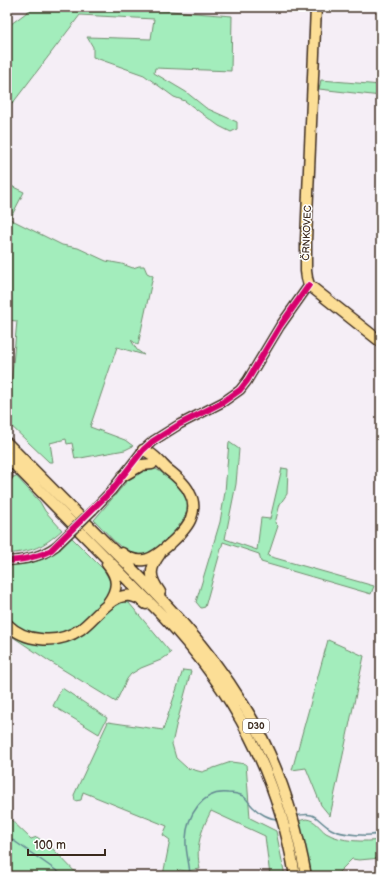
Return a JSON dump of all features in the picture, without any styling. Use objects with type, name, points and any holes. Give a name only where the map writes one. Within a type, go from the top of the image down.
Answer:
[{"type":"main road","name":"ČRNKOVEC","points":[[309,285],[306,278],[305,258],[316,7]]},
{"type":"main road","points":[[309,285],[381,342]]},
{"type":"main road","name":"D30","points":[[7,442],[100,544]]},
{"type":"main road","points":[[143,450],[146,458],[152,464],[175,477]]},
{"type":"main road","points":[[107,605],[114,593],[116,581],[113,571],[104,561],[100,544],[111,543],[128,557],[135,560],[146,560],[156,555],[186,527],[193,511],[190,493],[149,452],[143,450]]},
{"type":"main road","name":"D30","points":[[7,457],[100,544],[133,569],[168,614],[206,650],[222,672],[244,705],[262,738],[306,876]]},
{"type":"main road","points":[[123,476],[142,465],[152,464]]},
{"type":"main road","points":[[7,624],[16,631],[29,637],[42,640],[55,639],[70,635],[79,630],[107,605],[121,597],[132,596],[139,598],[156,612],[168,614],[167,599],[156,586],[152,575],[152,566],[164,548]]},
{"type":"main road","name":"D30","points":[[290,827],[295,876]]},
{"type":"street","points":[[7,561],[35,557],[46,553],[56,546],[111,491],[143,450],[160,436],[223,402],[240,390],[280,326],[309,285]]},
{"type":"green space","points":[[34,7],[157,7],[158,10],[232,16],[231,71],[155,68],[154,73],[186,92],[206,108],[237,122],[237,129],[231,132],[219,126],[185,101],[174,97],[144,75],[93,57],[93,47],[87,37],[151,39],[154,19],[80,15],[12,104],[7,100],[7,27]]},
{"type":"green space","points":[[321,80],[381,85],[381,96],[319,89]]},
{"type":"green space","points":[[7,184],[24,192],[10,219],[62,245],[78,248],[106,261],[133,268],[144,266],[147,273],[153,276],[138,345],[131,340],[137,350],[144,355],[117,347],[90,427],[125,440],[133,446],[125,450],[75,459],[72,443],[67,444],[66,439],[50,443],[53,462],[49,462],[7,422],[7,395],[10,395],[17,321],[7,320]]},
{"type":"green space","points":[[229,442],[239,449],[236,484],[225,539],[257,550],[261,518],[270,519],[282,468],[288,469],[287,494],[280,504],[275,523],[278,526],[268,556],[374,586],[371,594],[261,562],[259,554],[223,542],[205,607],[201,608],[196,602],[220,522],[225,492]]},
{"type":"green space","points":[[152,467],[171,478],[183,489],[187,497],[188,509],[178,527],[159,547],[148,554],[132,554],[111,538],[94,520],[133,474],[139,469]]},
{"type":"green space","points":[[16,476],[40,502],[45,511],[62,530],[49,541],[37,548],[24,552],[7,554],[7,480]]},
{"type":"green space","points":[[71,537],[104,570],[110,581],[112,594],[83,624],[64,634],[38,635],[16,627],[7,618],[7,565],[28,563],[43,559],[56,551]]},
{"type":"green space","points":[[116,602],[129,603],[171,653],[161,660],[141,668],[131,674],[116,702],[7,633],[7,628],[55,642]]},
{"type":"green space","points":[[328,640],[364,656],[330,816],[321,805],[306,768],[292,770]]},
{"type":"green space","points":[[183,670],[191,671],[172,744],[176,758],[187,768],[202,772],[231,762],[246,764],[250,818],[276,831],[285,876],[270,876],[265,836],[211,811],[204,825],[200,839],[198,853],[200,869],[187,871],[179,870],[178,876],[163,875],[170,840],[163,835],[167,826],[83,792],[81,800],[75,801],[74,795],[108,722],[163,730]]},
{"type":"green space","points":[[62,688],[107,718],[99,734],[53,706]]},
{"type":"green space","points":[[7,816],[31,839],[37,837],[54,850],[79,876],[7,876]]},
{"type":"green space","points":[[306,819],[315,823],[326,833],[346,840],[381,840],[381,858],[359,860],[352,859],[335,876],[310,876],[298,821]]},
{"type":"waterway","points":[[190,876],[186,844],[187,830],[193,814],[204,800],[219,793],[238,794],[243,796],[261,813],[268,817],[278,819]]},
{"type":"waterway","points":[[295,816],[312,815],[331,829],[342,833],[363,835],[381,833]]},
{"type":"waterway","points":[[7,836],[64,876]]},
{"type":"cycle path","points":[[7,561],[29,558],[51,550],[111,491],[143,450],[153,441],[180,424],[223,402],[240,390],[280,326],[309,285]]}]
